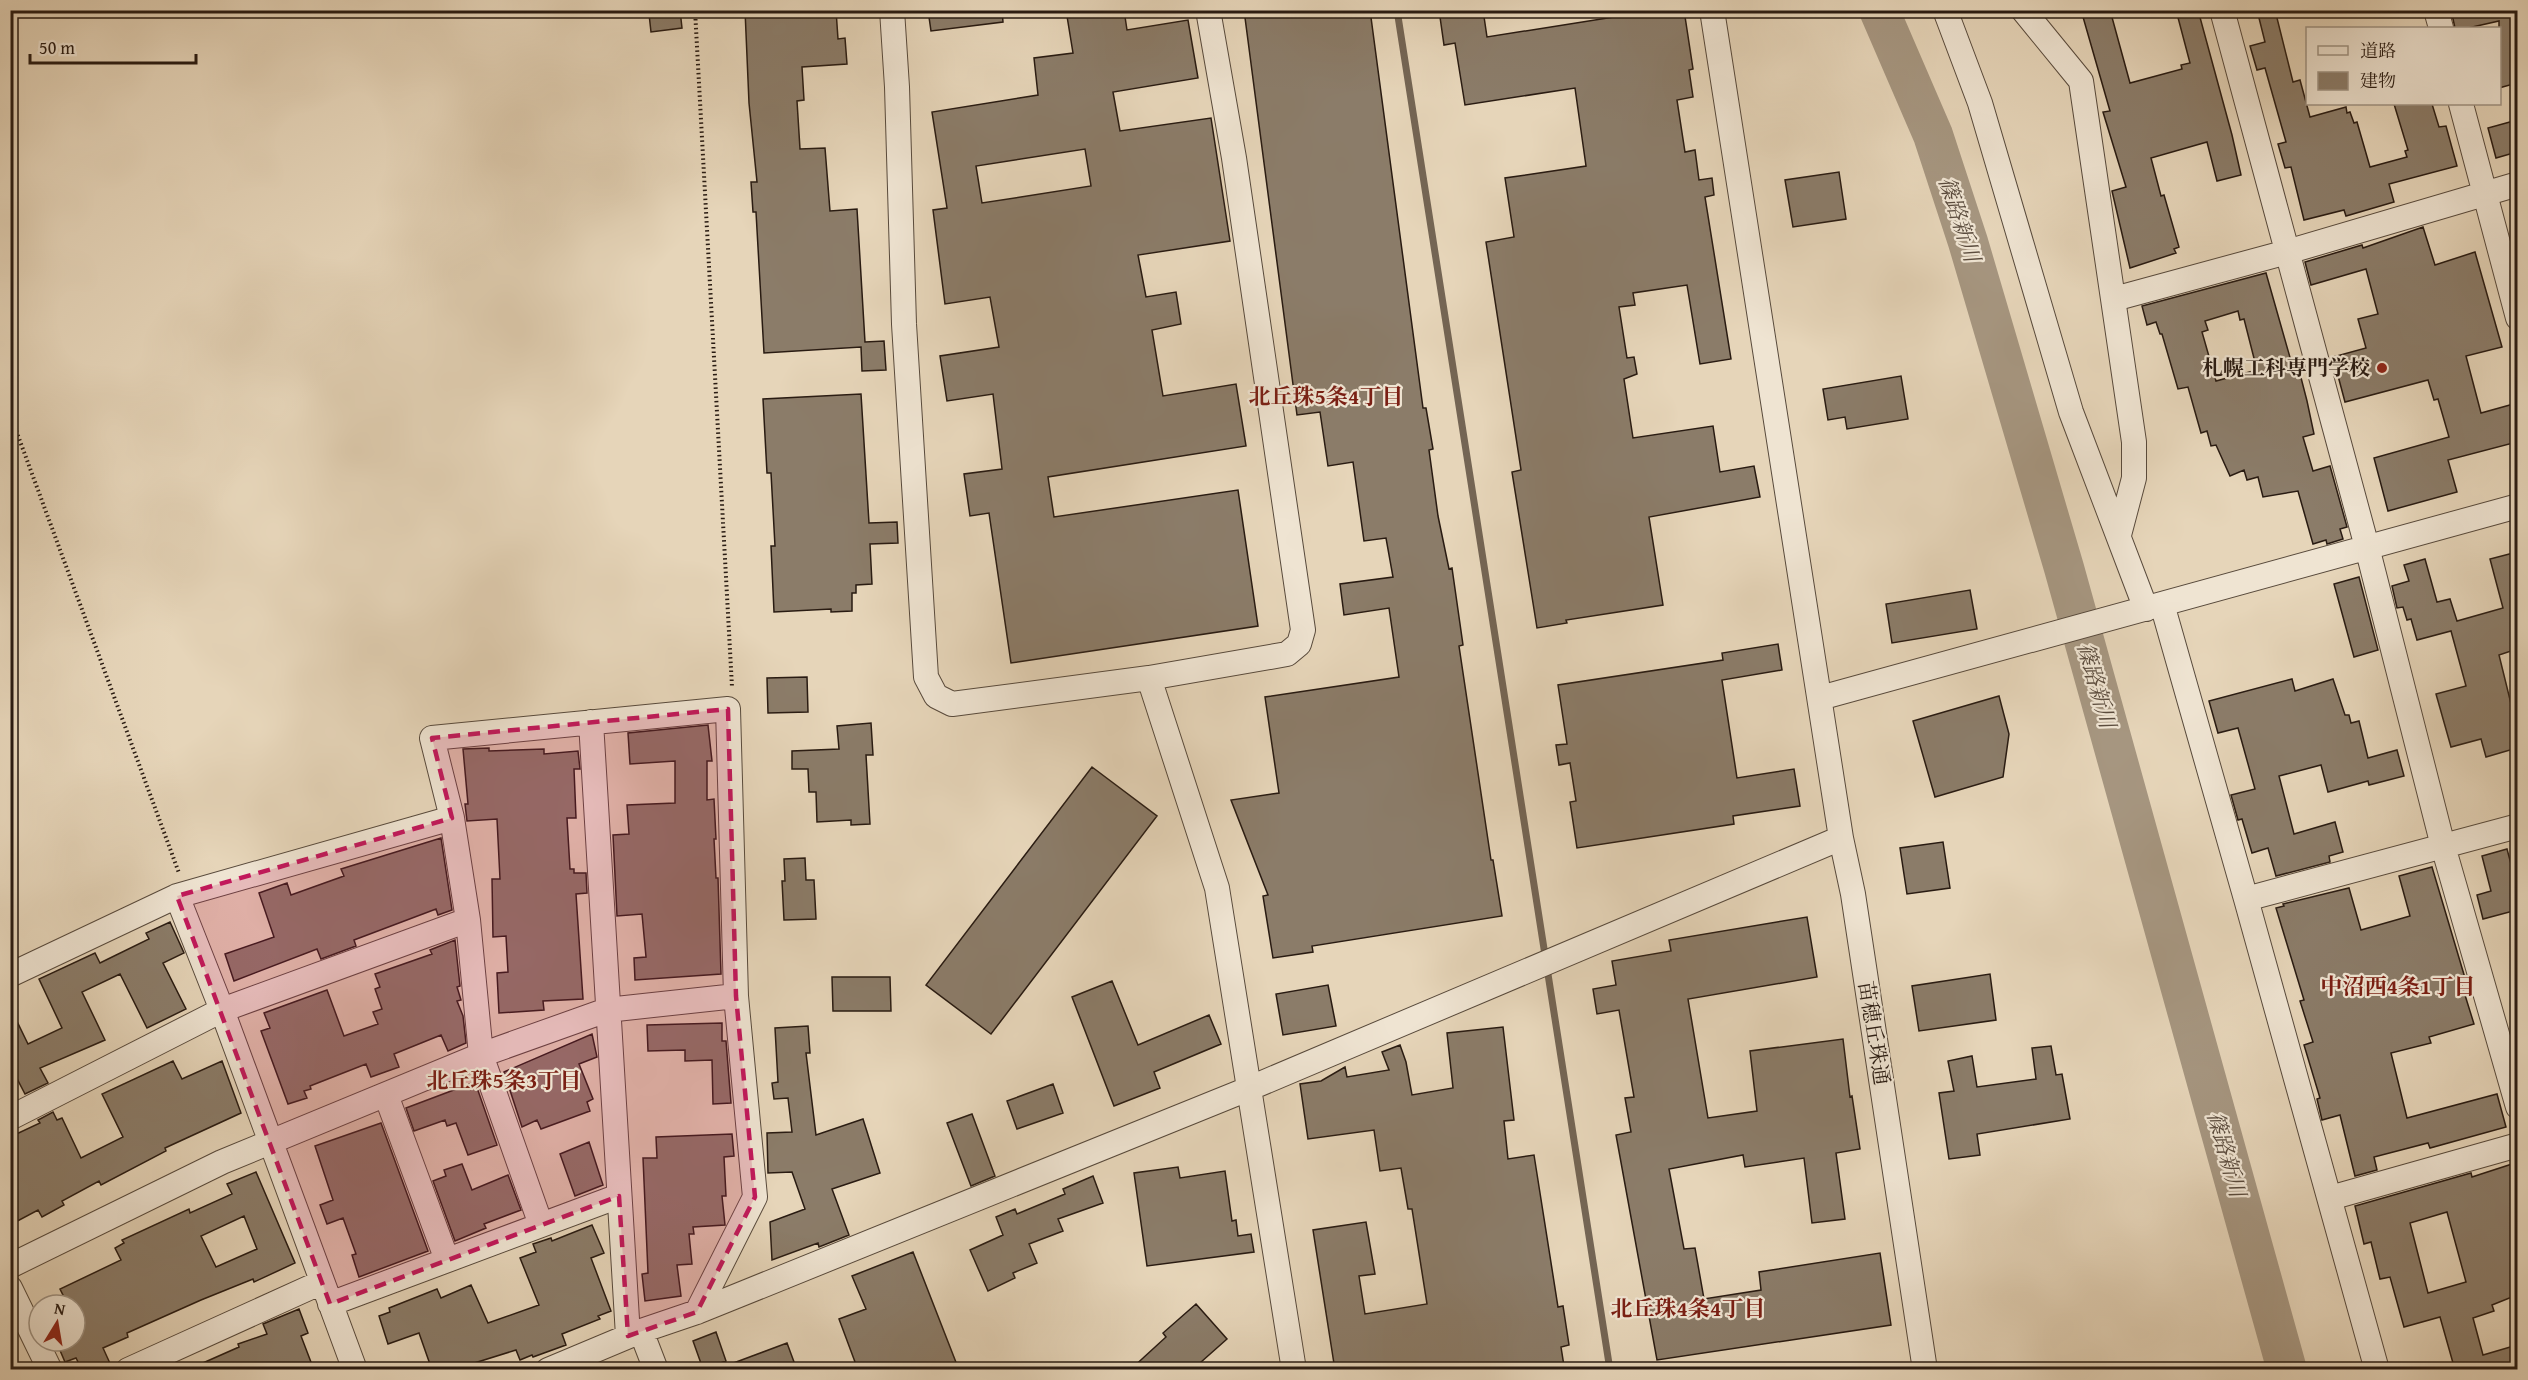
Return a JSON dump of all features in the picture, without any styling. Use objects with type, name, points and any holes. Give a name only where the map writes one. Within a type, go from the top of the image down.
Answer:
[{"type":"street","points":[[892,10],[897,87],[904,324],[926,677],[936,696],[952,704],[1149,678],[1287,654],[1299,645],[1303,630],[1234,158],[1208,10]]},
{"type":"street","name":"苗穂丘珠通","points":[[1712,10],[1841,838],[1853,894],[1925,1370]]},
{"type":"street","points":[[1946,10],[1980,103],[2070,412],[2119,535],[2246,899],[2377,1370]]},
{"type":"street","points":[[2023,10],[2081,81],[2134,442],[2134,478],[2119,535]]},
{"type":"street","points":[[2222,10],[2367,548],[2443,846],[2517,1107]]},
{"type":"street","points":[[2436,10],[2440,27]]},
{"type":"street","points":[[2461,105],[2517,318]]},
{"type":"street","points":[[2114,299],[2287,252],[2517,184]]},
{"type":"street","points":[[1820,698],[2517,506]]},
{"type":"street","points":[[1149,678],[1217,888],[1294,1370]]},
{"type":"street","points":[[541,1225],[481,1055],[468,920],[452,818],[432,738],[728,709],[736,996],[755,1197],[697,1312]]},
{"type":"street","points":[[591,722],[619,1196],[634,1334],[657,1370]]},
{"type":"street","points":[[10,975],[181,894],[452,818]]},
{"type":"street","points":[[2246,899],[2517,826]]},
{"type":"street","points":[[548,1370],[1248,1089],[1841,838]]},
{"type":"street","points":[[181,894],[355,1370]]},
{"type":"street","points":[[10,1118],[222,1010],[468,920]]},
{"type":"street","points":[[10,1266],[222,1162],[481,1055],[607,1010],[736,996]]},
{"type":"street","points":[[386,1095],[447,1260]]},
{"type":"street","points":[[2330,1198],[2517,1145]]},
{"type":"street","points":[[128,1370],[326,1293],[447,1260],[619,1196]]},
{"type":"street","points":[[10,1288],[50,1370]]},
{"type":"path","points":[[695,10],[732,692],[728,709]]},
{"type":"path","points":[[10,414],[181,894]]},
{"type":"highlighted area","points":[[728,709],[736,996],[755,1197],[697,1312],[628,1336],[619,1196],[330,1304],[177,896],[452,818],[432,738]]},
{"type":"building","points":[[680,10],[682,28],[651,32],[649,14]]},
{"type":"building","points":[[745,10],[836,10],[838,39],[845,38],[847,64],[802,67],[804,100],[797,101],[800,149],[825,148],[830,211],[857,209],[865,342],[884,341],[886,370],[862,371],[861,347],[764,353],[756,212],[753,212],[751,182],[757,182],[749,103]]},
{"type":"building","points":[[928,10],[1002,10],[1003,22],[931,31]]},
{"type":"building","points":[[1066,10],[1124,10],[1127,30],[1188,20],[1198,78],[1113,92],[1120,131],[1211,118],[1230,241],[1138,255],[1146,297],[1176,292],[1181,324],[1152,330],[1163,396],[1236,384],[1246,446],[1048,477],[1054,517],[1238,490],[1258,626],[1011,663],[989,513],[970,516],[964,474],[1002,469],[993,394],[947,401],[940,356],[999,347],[990,297],[945,304],[933,210],[947,208],[932,112],[1038,95],[1034,58],[1073,53]],"holes":[[[1085,149],[1091,186],[982,203],[976,166]]]},
{"type":"building","points":[[1244,10],[1370,10],[1423,408],[1426,408],[1433,449],[1429,450],[1438,516],[1449,569],[1452,568],[1463,645],[1459,646],[1491,860],[1493,860],[1502,916],[1312,946],[1313,952],[1273,958],[1263,896],[1268,895],[1231,800],[1279,793],[1265,697],[1399,677],[1389,608],[1344,615],[1340,584],[1393,577],[1386,538],[1364,541],[1353,462],[1328,466],[1320,412],[1297,415]]},
{"type":"building","points":[[1439,10],[1483,10],[1487,37],[1658,10],[1684,10],[1693,69],[1689,70],[1693,97],[1677,100],[1685,152],[1695,150],[1699,180],[1712,178],[1714,195],[1705,197],[1731,359],[1700,364],[1687,285],[1633,293],[1635,305],[1619,307],[1627,358],[1634,357],[1637,374],[1624,379],[1633,438],[1713,426],[1720,472],[1754,466],[1760,497],[1649,517],[1663,605],[1566,620],[1567,623],[1537,628],[1512,472],[1521,470],[1486,242],[1514,237],[1505,178],[1586,166],[1575,88],[1465,105],[1455,43],[1444,45]]},
{"type":"building","points":[[2081,10],[2110,10],[2130,83],[2182,69],[2181,65],[2190,63],[2176,10],[2198,10],[2241,175],[2217,181],[2207,142],[2151,158],[2161,196],[2164,195],[2179,247],[2174,249],[2176,253],[2130,268],[2112,191],[2126,187],[2103,112],[2110,111]]},
{"type":"building","points":[[2257,10],[2275,10],[2293,82],[2300,80],[2310,117],[2346,107],[2354,123],[2357,122],[2370,167],[2407,157],[2405,151],[2408,150],[2394,105],[2432,105],[2439,127],[2446,126],[2457,166],[2389,184],[2394,202],[2346,216],[2344,210],[2304,220],[2291,167],[2285,168],[2278,144],[2286,142],[2265,68],[2257,70],[2250,46],[2265,42]]},
{"type":"building","points":[[2451,10],[2517,10],[2517,83],[2501,87],[2501,27],[2499,27],[2499,21],[2472,27],[2455,27]]},
{"type":"building","points":[[2517,120],[2517,152],[2496,158],[2488,128]]},
{"type":"building","points":[[1839,172],[1846,219],[1793,227],[1785,180]]},
{"type":"building","points":[[2423,227],[2435,265],[2475,252],[2502,347],[2466,356],[2481,413],[2517,403],[2517,442],[2448,460],[2457,492],[2388,511],[2374,458],[2449,437],[2438,399],[2434,400],[2428,380],[2345,402],[2333,357],[2366,348],[2358,319],[2378,314],[2366,269],[2311,285],[2305,262],[2362,245],[2363,248]]},
{"type":"building","points":[[2266,273],[2293,368],[2298,366],[2307,401],[2314,434],[2303,437],[2313,471],[2330,466],[2347,527],[2340,529],[2343,539],[2327,544],[2326,540],[2313,544],[2298,491],[2263,497],[2258,477],[2247,480],[2244,470],[2230,476],[2216,445],[2211,446],[2207,431],[2201,433],[2188,387],[2178,389],[2162,334],[2156,322],[2147,325],[2142,306]],"holes":[[[2238,311],[2240,320],[2244,319],[2257,370],[2216,381],[2202,332],[2208,330],[2205,321]]]},
{"type":"building","points":[[1901,376],[1908,419],[1847,429],[1845,417],[1828,420],[1823,389]]},
{"type":"building","points":[[861,394],[869,523],[897,522],[898,543],[870,544],[872,584],[856,585],[856,593],[852,593],[852,611],[831,612],[831,609],[774,612],[771,546],[775,546],[771,473],[767,473],[763,399]]},
{"type":"building","points":[[2517,552],[2517,649],[2499,655],[2514,716],[2517,715],[2517,748],[2486,757],[2481,739],[2451,747],[2436,694],[2466,686],[2451,631],[2417,640],[2411,619],[2407,620],[2403,607],[2397,608],[2392,586],[2409,581],[2404,565],[2425,559],[2437,602],[2450,599],[2457,621],[2503,608],[2490,559]]},
{"type":"building","points":[[2359,577],[2378,650],[2354,657],[2334,584]]},
{"type":"building","points":[[1970,590],[1977,629],[1892,643],[1886,604]]},
{"type":"building","points":[[1778,644],[1782,670],[1722,680],[1737,778],[1794,769],[1800,806],[1733,816],[1734,824],[1577,848],[1570,802],[1576,801],[1570,763],[1559,765],[1556,745],[1567,744],[1558,685],[1723,660],[1722,653]]},
{"type":"building","points":[[807,677],[808,712],[768,713],[767,678]]},
{"type":"building","points":[[2292,679],[2295,691],[2333,679],[2345,715],[2349,715],[2351,723],[2359,721],[2368,758],[2397,750],[2404,776],[2369,785],[2368,781],[2328,792],[2321,765],[2279,776],[2294,834],[2335,822],[2343,852],[2329,856],[2330,862],[2276,876],[2268,848],[2252,853],[2242,819],[2238,820],[2231,795],[2255,789],[2238,728],[2218,733],[2209,701]]},
{"type":"building","points":[[1999,696],[2009,734],[2003,777],[1935,797],[1913,721]]},
{"type":"building","points":[[871,723],[873,755],[866,755],[870,824],[851,825],[851,820],[817,822],[816,792],[809,792],[808,769],[792,769],[792,751],[839,749],[837,726]]},
{"type":"building","points":[[708,725],[712,761],[707,761],[707,800],[714,799],[721,974],[635,980],[634,958],[646,957],[642,914],[617,916],[613,835],[629,834],[627,805],[675,803],[675,761],[630,764],[628,733]]},
{"type":"building","points":[[489,748],[489,751],[544,749],[544,754],[578,751],[580,769],[574,769],[576,818],[567,818],[570,869],[574,869],[574,873],[586,873],[587,893],[576,894],[583,999],[543,1001],[544,1010],[499,1013],[497,973],[508,972],[506,936],[493,937],[492,879],[500,879],[497,819],[467,821],[465,804],[468,804],[463,749]]},
{"type":"building","points":[[1092,767],[1157,816],[991,1034],[926,985]]},
{"type":"building","points":[[441,838],[452,910],[438,915],[436,909],[354,940],[356,946],[321,959],[317,949],[234,981],[225,954],[274,937],[259,893],[287,883],[291,895],[344,876],[341,869]]},
{"type":"building","points":[[1943,842],[1950,888],[1907,894],[1900,848]]},
{"type":"building","points":[[2507,849],[2515,879],[2512,880],[2517,910],[2483,919],[2477,895],[2491,891],[2482,856]]},
{"type":"building","points":[[805,858],[806,880],[814,880],[816,919],[784,920],[782,881],[785,881],[784,859]]},
{"type":"building","points":[[2432,867],[2465,978],[2460,979],[2474,1024],[2429,1037],[2431,1043],[2391,1053],[2407,1118],[2497,1094],[2506,1127],[2430,1148],[2428,1143],[2374,1157],[2377,1170],[2355,1176],[2340,1115],[2322,1120],[2317,1099],[2320,1098],[2304,1045],[2313,1042],[2300,1001],[2304,1000],[2276,908],[2284,906],[2283,904],[2349,888],[2361,930],[2410,916],[2399,876]]},
{"type":"building","points":[[1807,917],[1817,977],[1688,999],[1708,1118],[1757,1111],[1750,1051],[1843,1039],[1850,1097],[1852,1096],[1860,1149],[1836,1153],[1845,1219],[1812,1223],[1804,1158],[1745,1167],[1743,1155],[1669,1169],[1684,1249],[1695,1248],[1704,1299],[1761,1290],[1759,1272],[1880,1253],[1891,1325],[1657,1360],[1616,1135],[1631,1132],[1625,1098],[1634,1097],[1619,1010],[1597,1014],[1593,989],[1616,985],[1612,961],[1671,951],[1669,940]]},
{"type":"building","points":[[170,922],[184,953],[163,963],[186,1009],[147,1028],[120,974],[82,992],[105,1040],[40,1068],[48,1083],[25,1094],[10,1065],[10,1007],[28,1044],[62,1028],[39,979],[95,953],[100,963],[149,939],[146,933]]},
{"type":"building","points":[[455,940],[460,986],[457,987],[461,1000],[457,1001],[463,1016],[466,1043],[448,1051],[441,1035],[394,1054],[399,1067],[371,1077],[366,1064],[310,1086],[311,1089],[304,1091],[307,1098],[288,1104],[261,1031],[270,1028],[264,1013],[327,990],[344,1036],[378,1024],[373,1012],[382,1009],[375,989],[380,987],[375,974],[432,954],[430,950]]},
{"type":"building","points":[[1990,974],[1996,1020],[1919,1031],[1912,986]]},
{"type":"building","points":[[832,977],[890,977],[891,1011],[833,1011]]},
{"type":"building","points":[[1112,981],[1138,1045],[1209,1015],[1221,1044],[1154,1072],[1160,1088],[1114,1106],[1072,997]]},
{"type":"building","points":[[1328,985],[1336,1026],[1283,1035],[1276,994]]},
{"type":"building","points":[[722,1023],[722,1041],[726,1041],[731,1103],[713,1104],[712,1060],[685,1061],[685,1050],[648,1051],[647,1025]]},
{"type":"building","points":[[808,1026],[810,1053],[806,1053],[816,1135],[863,1119],[880,1173],[832,1189],[849,1235],[819,1247],[818,1243],[772,1260],[770,1222],[805,1209],[792,1172],[768,1173],[767,1133],[792,1132],[788,1098],[774,1099],[772,1083],[778,1082],[775,1028]]},
{"type":"building","points":[[1503,1027],[1514,1120],[1504,1121],[1508,1159],[1534,1155],[1558,1307],[1563,1306],[1569,1345],[1561,1347],[1564,1366],[1539,1370],[1335,1370],[1313,1230],[1366,1222],[1375,1274],[1359,1276],[1365,1314],[1427,1304],[1412,1209],[1408,1209],[1401,1168],[1380,1171],[1374,1130],[1308,1139],[1300,1084],[1321,1081],[1345,1067],[1347,1077],[1389,1070],[1382,1052],[1400,1045],[1406,1062],[1412,1095],[1453,1088],[1447,1033]]},
{"type":"building","points":[[592,1034],[597,1057],[579,1064],[593,1099],[587,1102],[590,1111],[541,1129],[537,1120],[522,1127],[504,1072]]},
{"type":"building","points":[[2051,1046],[2056,1075],[2062,1074],[2070,1119],[1977,1134],[1980,1155],[1949,1159],[1939,1093],[1954,1091],[1948,1061],[1972,1056],[1977,1087],[2036,1079],[2032,1048]]},
{"type":"building","points":[[173,1061],[182,1079],[222,1061],[241,1113],[165,1148],[166,1151],[101,1185],[99,1181],[62,1201],[64,1205],[42,1217],[38,1210],[10,1225],[10,1137],[40,1123],[38,1120],[53,1112],[57,1120],[62,1118],[81,1158],[123,1137],[102,1094]]},
{"type":"building","points":[[475,1082],[497,1145],[468,1155],[456,1123],[447,1126],[445,1120],[414,1131],[406,1108]]},
{"type":"building","points":[[1053,1084],[1063,1113],[1017,1129],[1007,1101]]},
{"type":"building","points":[[972,1114],[995,1176],[971,1186],[947,1123]]},
{"type":"building","points":[[381,1123],[428,1251],[359,1277],[352,1255],[356,1254],[343,1218],[327,1224],[320,1205],[333,1200],[315,1146]]},
{"type":"building","points":[[732,1134],[734,1156],[724,1157],[726,1196],[722,1196],[725,1225],[693,1227],[694,1234],[689,1234],[692,1264],[677,1265],[681,1296],[645,1301],[642,1274],[648,1273],[643,1158],[657,1158],[656,1137]]},
{"type":"building","points":[[589,1142],[603,1185],[575,1196],[560,1154]]},
{"type":"building","points":[[462,1164],[472,1190],[508,1175],[521,1210],[484,1224],[486,1228],[455,1241],[433,1181],[446,1176],[444,1170]]},
{"type":"building","points":[[2512,1164],[2517,1179],[2517,1295],[2492,1305],[2494,1311],[2473,1318],[2483,1355],[2517,1345],[2517,1370],[2449,1370],[2448,1364],[2453,1363],[2440,1317],[2404,1327],[2390,1277],[2380,1279],[2371,1242],[2364,1244],[2355,1206],[2471,1173],[2472,1177]],"holes":[[[2447,1212],[2466,1282],[2428,1293],[2410,1223]]]},
{"type":"building","points":[[1178,1167],[1180,1178],[1225,1171],[1232,1221],[1236,1220],[1238,1236],[1251,1234],[1254,1252],[1147,1266],[1134,1173]]},
{"type":"building","points":[[256,1172],[295,1263],[254,1282],[253,1279],[201,1300],[127,1333],[128,1337],[103,1348],[113,1370],[82,1370],[76,1358],[65,1362],[61,1353],[87,1353],[87,1293],[62,1293],[60,1289],[121,1260],[115,1248],[124,1243],[122,1240],[189,1209],[190,1213],[232,1194],[227,1184]],"holes":[[[244,1216],[257,1249],[216,1267],[201,1236]]]},
{"type":"building","points":[[1093,1176],[1103,1203],[1058,1219],[1063,1231],[1029,1244],[1037,1263],[1013,1273],[1015,1278],[988,1291],[970,1250],[1003,1235],[996,1217],[1015,1209],[1017,1214],[1065,1194],[1063,1189]]},
{"type":"building","points":[[592,1225],[604,1253],[591,1258],[611,1311],[598,1316],[600,1319],[562,1334],[566,1345],[520,1360],[516,1350],[452,1370],[432,1370],[419,1333],[388,1344],[379,1316],[390,1312],[389,1308],[437,1289],[441,1298],[471,1285],[488,1323],[539,1305],[520,1258],[536,1252],[533,1244],[551,1238],[552,1241]]},
{"type":"building","points":[[913,1252],[959,1370],[858,1370],[839,1319],[866,1309],[852,1276]]},
{"type":"building","points":[[1196,1304],[1227,1339],[1192,1370],[1130,1370],[1166,1337],[1163,1333]]},
{"type":"building","points":[[299,1309],[308,1333],[301,1336],[314,1370],[187,1370],[239,1347],[238,1344],[267,1334],[263,1324]]},
{"type":"building","points":[[716,1332],[726,1361],[703,1369],[693,1341]]},
{"type":"building","points":[[787,1343],[797,1370],[720,1370],[720,1368]]},
{"type":"waterway","points":[[1397,10],[1610,1370]]},
{"type":"waterway","name":"篠路新川","points":[[1879,10],[1933,135],[1968,242],[2064,568],[2287,1370]]},
{"type":"place","name":"札幌工科専門学校","points":[[2382,368]]},
{"type":"district","name":"北丘珠5条4丁目","points":[[1326,396]]},
{"type":"district","name":"中沼西4条1丁目","points":[[2398,986]]},
{"type":"district","name":"北丘珠5条3丁目","points":[[504,1080]]},
{"type":"district","name":"北丘珠4条4丁目","points":[[1688,1308]]}]
